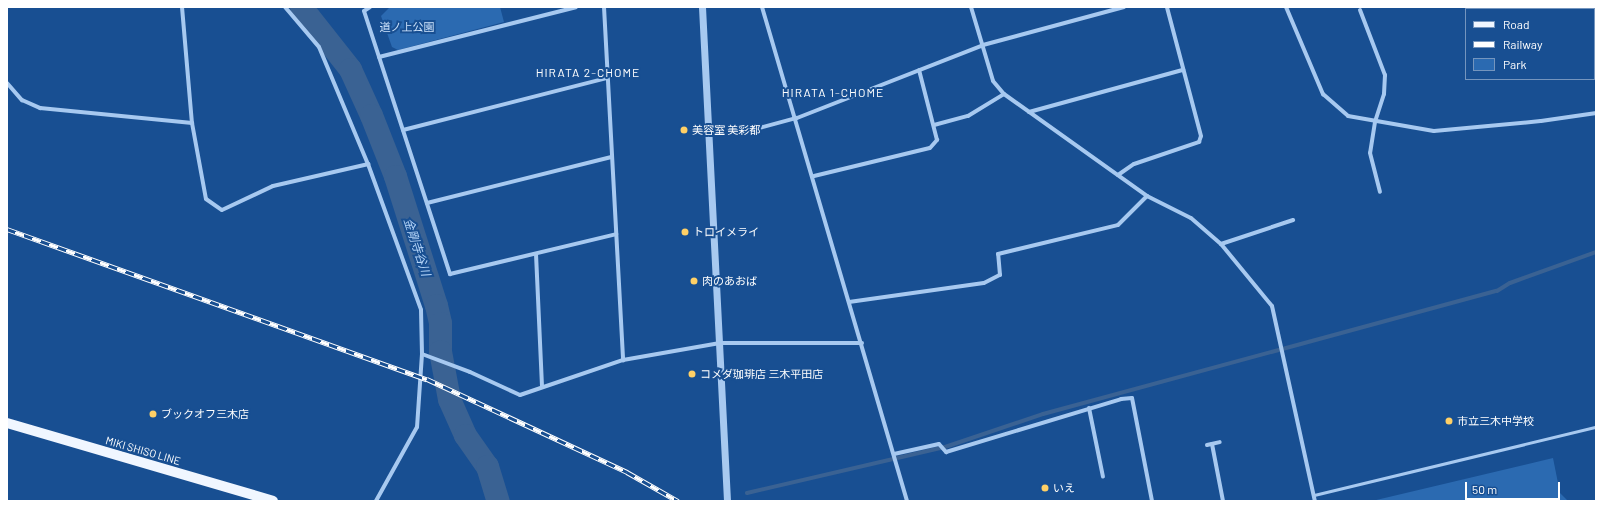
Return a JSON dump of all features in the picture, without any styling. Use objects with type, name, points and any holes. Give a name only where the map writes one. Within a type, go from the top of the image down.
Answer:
[{"type":"main road","name":"MIKI SHISO LINE","points":[[7,423],[273,501]]},
{"type":"street","points":[[182,7],[192,123],[206,199],[222,210],[273,186],[368,164]]},
{"type":"street","points":[[285,7],[319,47],[368,164],[421,310],[422,354],[417,427],[376,501]]},
{"type":"street","points":[[370,7],[364,11],[450,274],[616,234]]},
{"type":"street","points":[[379,57],[576,7]]},
{"type":"street","points":[[604,7],[623,360]]},
{"type":"street","points":[[702,7],[727,501]]},
{"type":"street","points":[[762,7],[797,118],[907,501]]},
{"type":"street","points":[[971,7],[992,81],[1004,94],[1148,196],[1191,218],[1221,244],[1272,306],[1315,501]]},
{"type":"street","points":[[708,132],[759,128],[797,118],[983,45],[1124,7]]},
{"type":"street","points":[[1118,175],[1134,164],[1199,142],[1201,136],[1167,7]]},
{"type":"street","points":[[1286,7],[1323,94],[1348,116],[1375,122],[1434,131],[1541,121],[1596,113]]},
{"type":"street","points":[[1360,10],[1385,75],[1384,94],[1375,122],[1370,153],[1380,192]]},
{"type":"street","points":[[814,176],[930,148],[937,140],[919,70]]},
{"type":"street","points":[[1029,112],[1183,70]]},
{"type":"street","points":[[403,130],[607,78]]},
{"type":"street","points":[[7,83],[22,100],[40,108],[192,123]]},
{"type":"street","points":[[934,125],[968,116],[1004,94]]},
{"type":"street","points":[[427,202],[612,157]]},
{"type":"street","points":[[849,302],[984,283],[1000,275],[998,254],[1118,225],[1148,196]]},
{"type":"street","points":[[1221,244],[1292,220]]},
{"type":"street","points":[[536,254],[542,387]]},
{"type":"street","points":[[422,354],[470,372],[520,395],[623,360],[719,343],[862,343]]},
{"type":"street","points":[[894,454],[939,444],[946,452],[1089,408],[1132,398],[1152,501]]},
{"type":"street","points":[[1089,408],[1103,477]]},
{"type":"street","points":[[1207,445],[1220,442]]},
{"type":"street","points":[[1212,444],[1223,501]]},
{"type":"lane","points":[[1314,495],[1596,427]]},
{"type":"green space","name":"道ノ上公園","points":[[390,7],[500,7],[504,22],[398,50],[392,47],[381,16]]},
{"type":"green space","points":[[1553,458],[1560,493],[1568,501],[1372,501]]},
{"type":"waterway","name":"金剛寺谷川","points":[[301,7],[350,69],[371,115],[395,176],[436,305],[440,323],[440,351],[449,399],[465,435],[487,466],[498,501]]},
{"type":"waterway","points":[[747,493],[945,447],[1043,414],[1497,291],[1510,283],[1596,252]]},
{"type":"railway","points":[[7,229],[427,379],[627,472],[678,501]]},
{"type":"place","name":"美容室 美彩都","points":[[684,130]]},
{"type":"place","name":"トロイメライ","points":[[685,232]]},
{"type":"place","name":"肉のあおば","points":[[694,281]]},
{"type":"place","name":"コメダ珈琲店 三木平田店","points":[[692,374]]},
{"type":"place","name":"ブックオフ三木店","points":[[153,414]]},
{"type":"place","name":"市立三木中学校","points":[[1449,421]]},
{"type":"place","name":"いえ","points":[[1045,488]]},
{"type":"district","name":"HIRATA 2-CHOME","points":[[588,73]]},
{"type":"district","name":"HIRATA 1-CHOME","points":[[833,93]]}]
